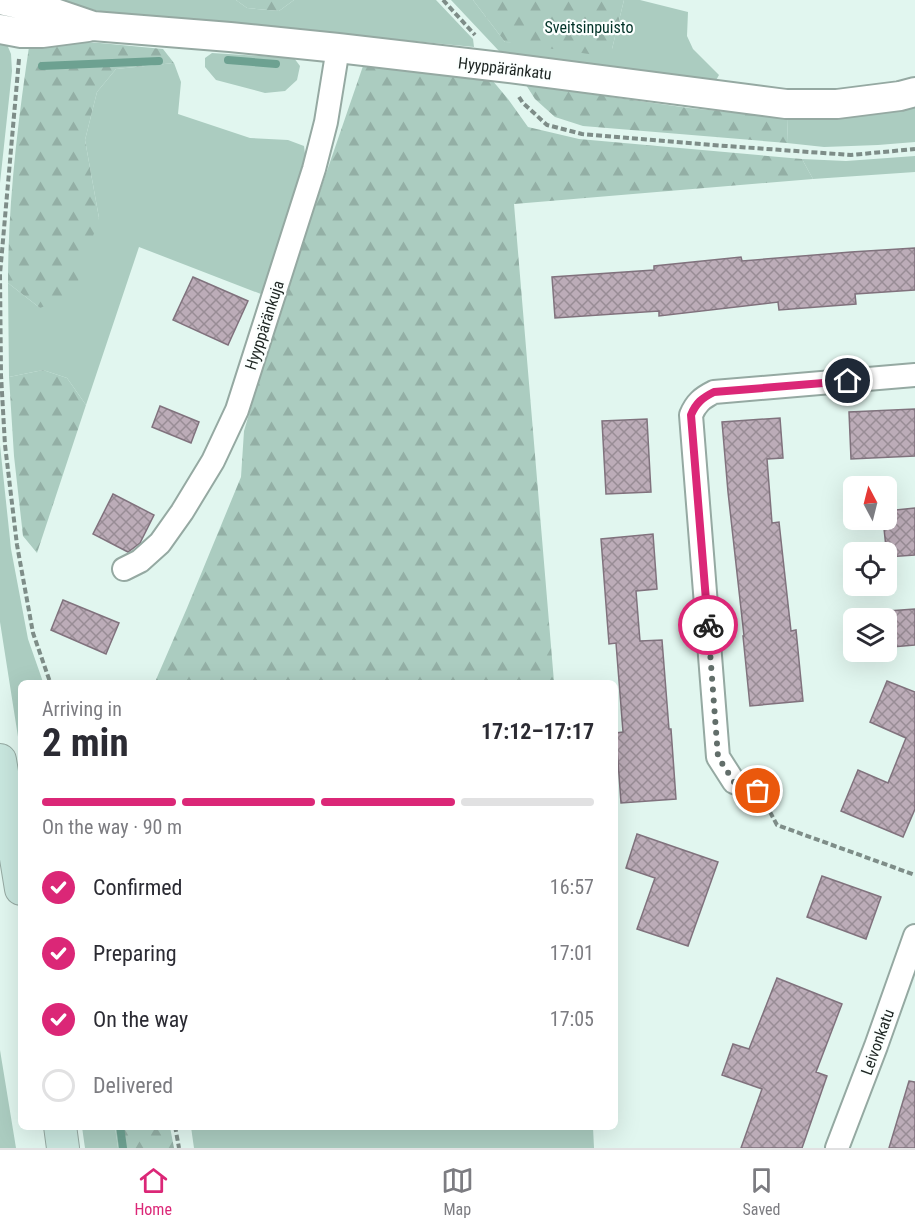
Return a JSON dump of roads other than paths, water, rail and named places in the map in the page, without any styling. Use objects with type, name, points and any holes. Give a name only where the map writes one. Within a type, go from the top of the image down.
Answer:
[{"type":"main road","points":[[0,760],[18,871]]},
{"type":"main road","points":[[61,1130],[63,1148]]},
{"type":"street","name":"Hyyppäränkatu","points":[[0,0],[46,10],[93,26]]},
{"type":"street","name":"Hyyppäränkatu","points":[[0,29],[21,33],[42,33],[93,26],[230,37],[501,67],[786,104],[837,104],[915,92]]},
{"type":"street","name":"Hyyppäränkuja","points":[[124,569],[140,561],[160,543],[213,461],[237,410],[314,169],[326,122],[338,48]]},
{"type":"street","points":[[758,791],[734,782],[718,757],[691,415],[702,397],[714,392],[915,375]]},
{"type":"street","name":"Leivonkatu","points":[[837,1148],[915,936]]},
{"type":"waterway","points":[[228,60],[276,64]]},
{"type":"waterway","points":[[42,66],[159,61]]},
{"type":"waterway","points":[[121,1130],[123,1148]]},
{"type":"park label","name":"Sveitsinpuisto","points":[[589,27]]}]
